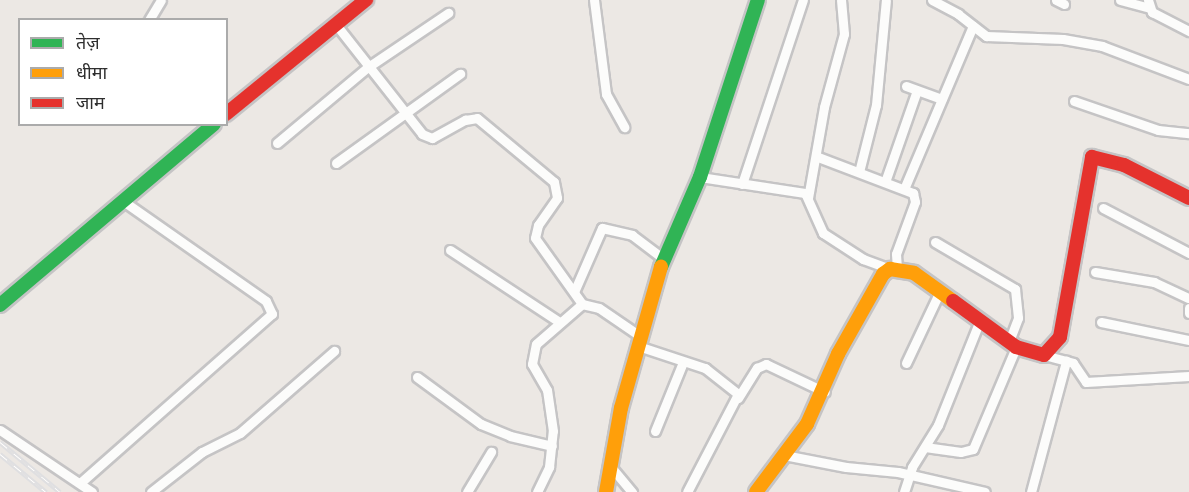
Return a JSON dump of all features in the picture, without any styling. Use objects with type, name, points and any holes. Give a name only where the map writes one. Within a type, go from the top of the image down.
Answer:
[{"type":"street","points":[[150,18],[161,0]]},
{"type":"street","points":[[228,112],[334,22],[366,0]]},
{"type":"street","points":[[594,0],[606,94],[624,127]]},
{"type":"street","points":[[606,492],[621,408],[664,260],[700,177],[758,0]]},
{"type":"street","points":[[742,184],[803,0]]},
{"type":"street","points":[[808,198],[818,157],[824,107],[845,24],[841,0]]},
{"type":"street","points":[[859,172],[876,105],[886,0]]},
{"type":"street","points":[[932,0],[994,38],[1063,39],[1102,46],[1189,79]]},
{"type":"street","points":[[1120,0],[1148,4],[1189,31]]},
{"type":"street","points":[[277,143],[369,67],[448,13]]},
{"type":"street","points":[[334,22],[422,134],[432,138],[465,120],[477,118],[554,182],[557,198],[538,225],[535,238],[582,304],[599,308],[639,341],[683,362],[710,371],[738,398]]},
{"type":"street","points":[[904,189],[973,26]]},
{"type":"street","points":[[336,163],[460,74]]},
{"type":"street","points":[[906,86],[942,99]]},
{"type":"street","points":[[885,182],[917,90]]},
{"type":"street","points":[[1074,101],[1158,130],[1189,133]]},
{"type":"street","points":[[0,305],[212,126]]},
{"type":"street","points":[[818,157],[913,194],[915,202],[896,254],[893,269]]},
{"type":"street","points":[[1044,355],[1060,337],[1092,157],[1124,165],[1189,198]]},
{"type":"street","points":[[700,177],[800,192],[808,198],[824,232],[863,259],[914,273],[1012,344],[1078,366],[1083,379],[1089,382],[1189,376]]},
{"type":"street","points":[[80,483],[272,314],[266,301],[123,201]]},
{"type":"street","points":[[1103,208],[1189,254]]},
{"type":"street","points":[[574,292],[602,228],[632,235],[664,260]]},
{"type":"street","points":[[925,447],[961,452],[973,449],[1012,344],[1017,318],[1016,289],[935,242]]},
{"type":"street","points":[[450,250],[559,322]]},
{"type":"street","points":[[756,492],[784,456],[825,392],[838,354],[883,274],[893,269]]},
{"type":"street","points":[[1095,272],[1154,282],[1189,298]]},
{"type":"street","points":[[906,363],[940,291]]},
{"type":"street","points":[[537,492],[552,446],[551,403],[531,358],[536,344],[582,304]]},
{"type":"street","points":[[1189,308],[1189,313]]},
{"type":"street","points":[[904,492],[909,475],[938,425],[980,320]]},
{"type":"street","points":[[1101,322],[1189,340]]},
{"type":"street","points":[[151,492],[202,452],[240,433],[334,351]]},
{"type":"street","points":[[1031,492],[1066,361]]},
{"type":"street","points":[[655,431],[683,362]]},
{"type":"street","points":[[687,492],[738,398],[761,365],[825,392]]},
{"type":"street","points":[[417,377],[481,424],[510,436],[552,446]]},
{"type":"street","points":[[0,430],[92,492]]},
{"type":"street","points":[[467,492],[491,452]]},
{"type":"street","points":[[784,456],[909,475],[985,492]]},
{"type":"street","points":[[611,467],[632,492]]},
{"type":"railway","points":[[0,442],[60,492]]},
{"type":"railway","points":[[0,454],[46,492]]},
{"type":"traffic: fast","points":[[661,267],[700,177],[758,0]]},
{"type":"traffic: fast","points":[[0,305],[212,126]]},
{"type":"traffic: slow","points":[[606,492],[621,408],[661,267]]},
{"type":"traffic: slow","points":[[756,492],[807,424],[838,354],[883,274],[890,269],[914,273],[953,301]]},
{"type":"traffic: jam","points":[[228,112],[366,0]]},
{"type":"traffic: jam","points":[[953,301],[1016,347],[1044,355],[1060,337],[1092,157],[1124,165],[1189,198]]}]
